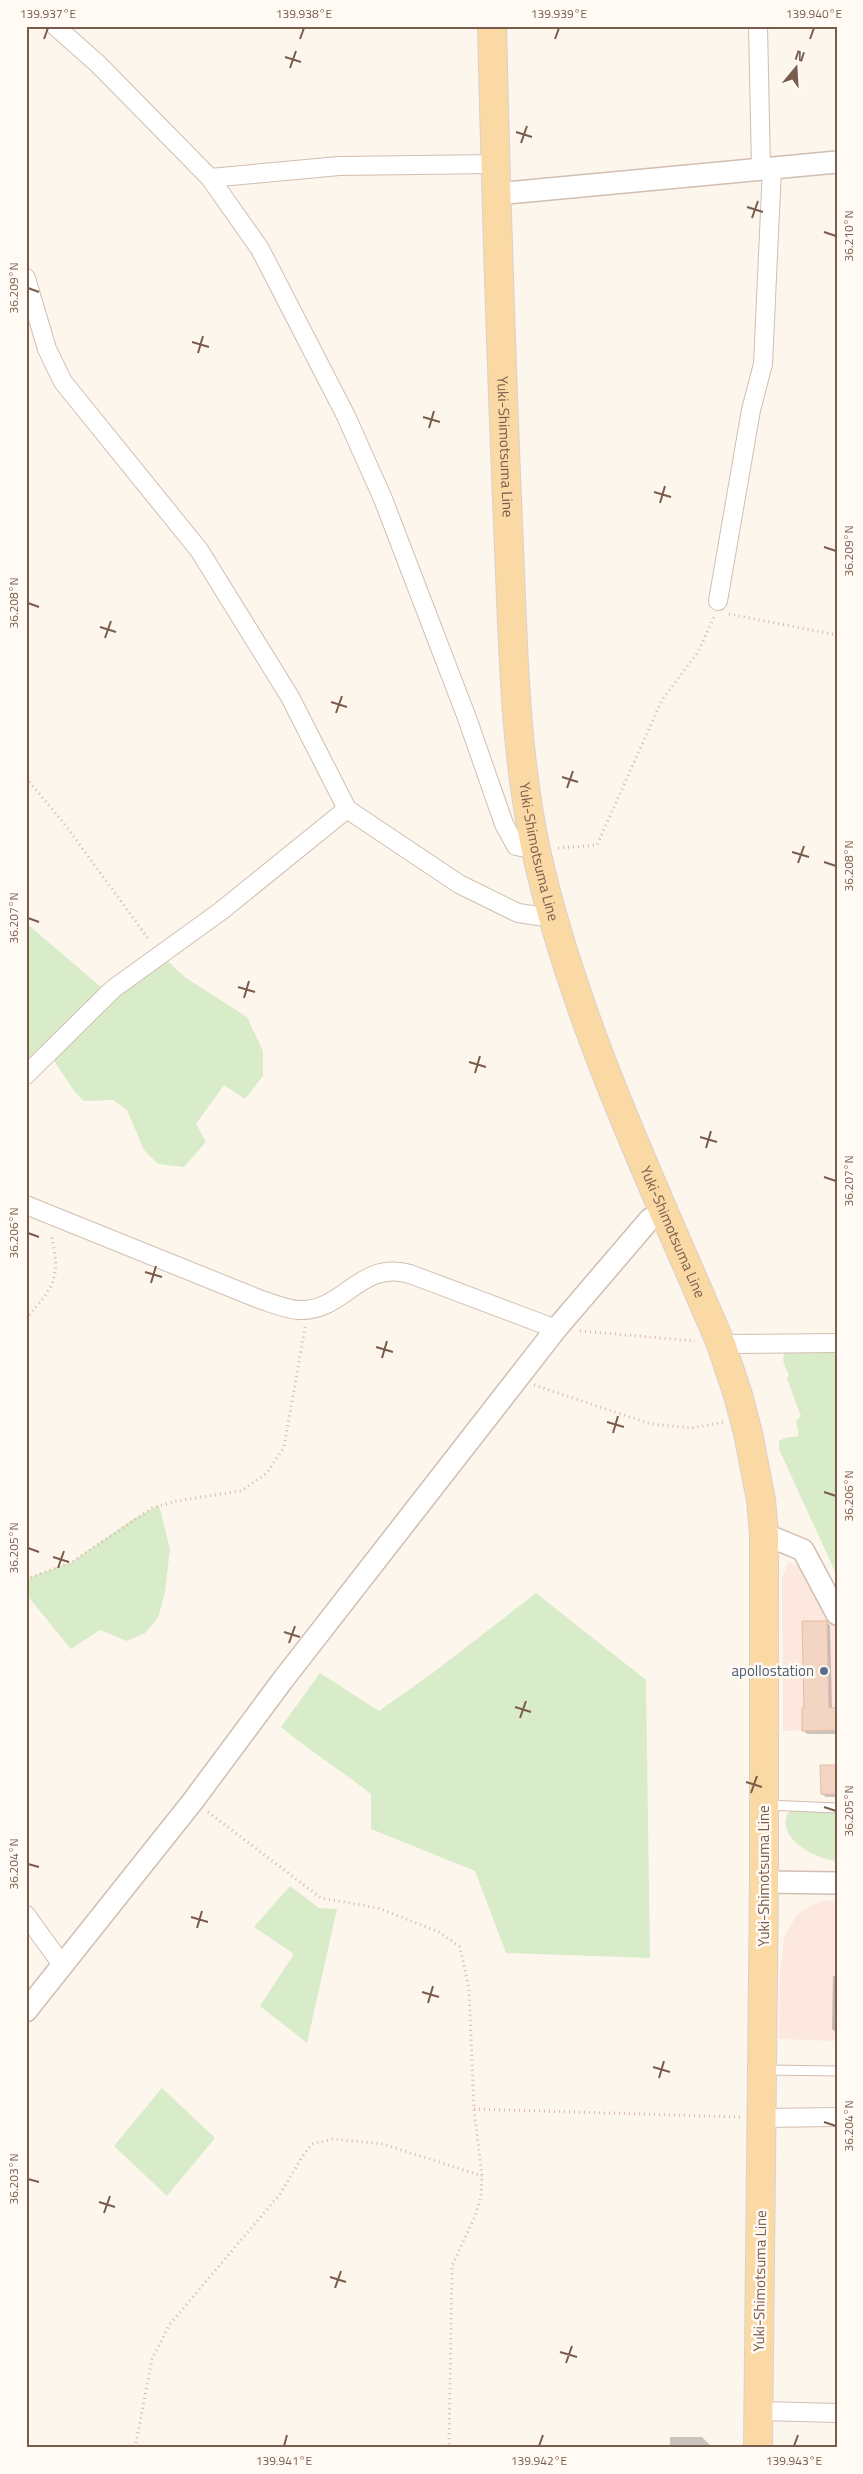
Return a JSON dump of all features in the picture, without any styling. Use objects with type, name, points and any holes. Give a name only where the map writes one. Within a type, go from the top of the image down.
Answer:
[{"type":"main road","name":"Yuki-Shimotsuma Line","points":[[492,26],[496,194],[514,650],[521,752],[536,850],[552,918],[591,1031],[721,1344],[744,1419],[756,1469],[764,1534],[763,2118],[758,2448]]},
{"type":"street","points":[[55,26],[98,64],[210,178],[260,249],[346,416],[383,500],[468,718],[504,824],[516,846],[536,850]]},
{"type":"street","points":[[717,607],[751,410],[763,364],[766,169],[758,26]]},
{"type":"street","points":[[496,194],[837,162]]},
{"type":"street","points":[[210,178],[339,166],[495,164]]},
{"type":"street","points":[[26,278],[47,349],[63,382],[199,550],[290,697],[347,809],[458,884],[518,913],[552,918]]},
{"type":"street","points":[[26,1075],[113,989],[221,911],[347,809]]},
{"type":"street","points":[[26,1205],[259,1299],[291,1309],[310,1309],[323,1306],[378,1272],[389,1270],[410,1274],[556,1329]]},
{"type":"street","points":[[26,2011],[193,1801],[282,1681],[556,1329],[650,1219],[666,1212]]},
{"type":"street","points":[[721,1344],[837,1343]]},
{"type":"street","points":[[764,1534],[803,1550],[837,1614]]},
{"type":"street","points":[[764,1882],[837,1882]]},
{"type":"street","points":[[26,1915],[63,1966]]},
{"type":"street","points":[[763,2118],[837,2117]]},
{"type":"street","points":[[759,2411],[837,2413]]},
{"type":"lane","points":[[764,1805],[837,1808]]},
{"type":"lane","points":[[763,2070],[837,2071]]},
{"type":"path","points":[[536,850],[597,845],[662,700],[698,652],[717,607],[837,635]]},
{"type":"path","points":[[26,778],[63,822],[160,954]]},
{"type":"path","points":[[26,1319],[53,1285],[56,1273],[55,1252],[47,1214]]},
{"type":"path","points":[[26,1579],[72,1562],[152,1508],[241,1491],[267,1473],[284,1447],[299,1355],[310,1309]]},
{"type":"path","points":[[556,1329],[632,1334],[721,1344]]},
{"type":"path","points":[[517,1380],[651,1424],[692,1428],[744,1419]]},
{"type":"path","points":[[193,1801],[321,1898],[378,1908],[439,1932],[460,1946],[469,1989],[474,2108],[482,2176],[481,2197],[475,2216],[452,2266],[449,2448]]},
{"type":"path","points":[[474,2108],[763,2118]]},
{"type":"path","points":[[135,2448],[152,2359],[170,2324],[280,2194],[312,2144],[333,2139],[383,2144],[482,2176]]},
{"type":"shaded area","points":[[789,1562],[809,1572],[837,1629],[837,1730],[783,1731],[782,1578]]},
{"type":"shaded area","points":[[837,1900],[837,2041],[779,2039],[780,1973],[784,1937],[797,1915],[821,1901]]},
{"type":"green space","points":[[26,923],[108,993],[160,954],[186,978],[247,1017],[263,1051],[263,1076],[245,1099],[224,1085],[196,1124],[206,1142],[184,1167],[158,1164],[144,1150],[127,1110],[113,1100],[84,1101],[74,1091],[49,1053],[26,1075]]},
{"type":"green space","points":[[837,1338],[837,1576],[779,1449],[779,1441],[799,1436],[796,1421],[801,1416],[787,1379],[789,1374],[783,1360],[784,1354],[788,1347]]},
{"type":"green space","points":[[159,1505],[170,1549],[165,1592],[158,1618],[145,1633],[127,1641],[100,1630],[71,1649],[26,1594],[26,1579],[72,1562],[132,1520]]},
{"type":"green space","points":[[536,1593],[646,1680],[650,1958],[506,1953],[475,1871],[371,1829],[371,1794],[281,1727],[320,1673],[379,1711],[434,1672]]},
{"type":"green space","points":[[793,1810],[837,1812],[837,1861],[809,1852],[792,1839],[786,1822],[788,1813]]},
{"type":"green space","points":[[290,1886],[319,1908],[337,1909],[307,2043],[260,2006],[294,1954],[254,1927]]},
{"type":"green space","points":[[162,2088],[215,2138],[167,2196],[114,2146]]},
{"type":"building","points":[[802,1621],[827,1621],[829,1708],[837,1708],[837,1730],[802,1731],[802,1708],[804,1708]]},
{"type":"building","points":[[820,1765],[837,1765],[837,1794],[821,1794]]},
{"type":"place","name":"apollostation","points":[[824,1671]]}]
